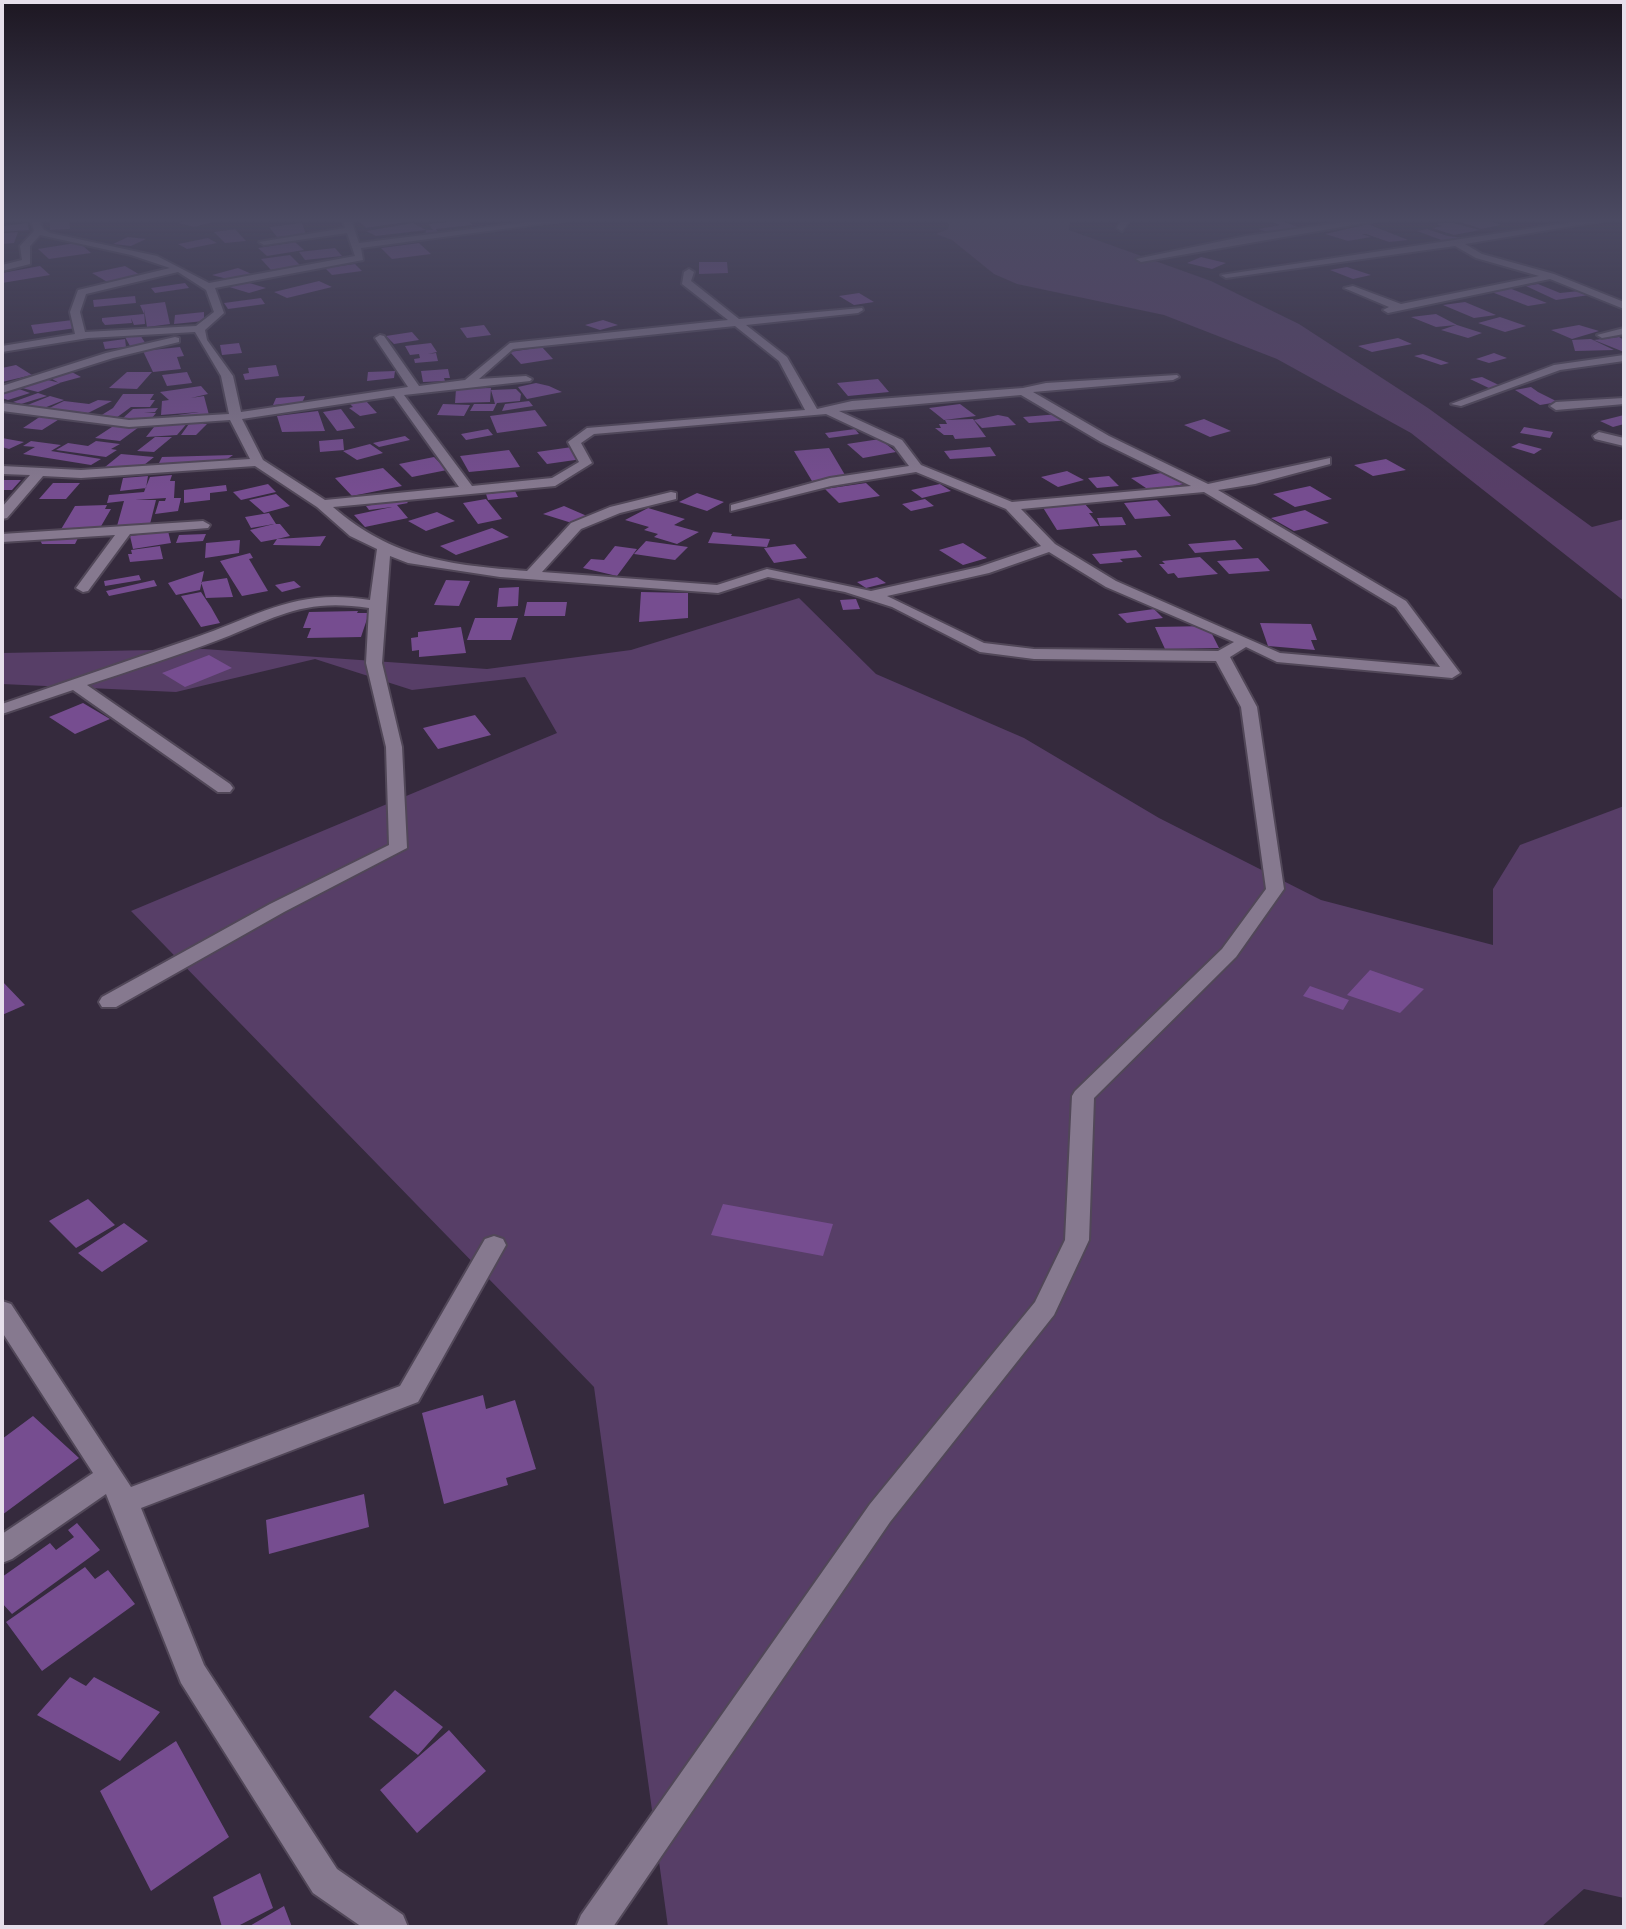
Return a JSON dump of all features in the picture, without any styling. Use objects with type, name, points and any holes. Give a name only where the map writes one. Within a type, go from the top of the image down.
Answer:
[{"type":"street","points":[[76,310],[84,336]]},
{"type":"street","points":[[2,390],[110,355],[199,332],[219,313],[218,310]]},
{"type":"street","points":[[724,310],[783,359],[813,413]]},
{"type":"street","points":[[470,381],[510,346],[858,310]]},
{"type":"street","points":[[1602,335],[1624,331]]},
{"type":"street","points":[[2,349],[84,336],[199,332]]},
{"type":"street","points":[[199,332],[227,376],[236,418],[246,444],[258,462],[322,504],[355,533],[408,559],[531,575],[718,589],[767,573],[872,595],[897,604],[980,647],[1034,654],[1221,656],[1246,641]]},
{"type":"street","points":[[380,338],[416,390]]},
{"type":"street","points":[[1457,404],[1558,367],[1624,358]]},
{"type":"street","points":[[322,504],[555,482],[586,463],[574,442],[591,431],[813,413],[852,405],[1023,391],[1046,386],[1173,377]]},
{"type":"street","points":[[2,407],[145,424],[236,418],[470,381],[526,379]]},
{"type":"street","points":[[827,410],[898,443],[917,468],[1011,506],[1050,547],[1111,584],[1277,657],[1452,673],[1401,604],[1206,488],[1105,439],[1023,391]]},
{"type":"street","points":[[397,393],[468,490]]},
{"type":"street","points":[[1556,406],[1624,401]]},
{"type":"street","points":[[1599,436],[1624,442]]},
{"type":"street","points":[[1011,506],[1206,488],[1255,480],[1326,461]]},
{"type":"street","points":[[2,470],[38,474],[103,473],[258,462]]},
{"type":"street","points":[[736,508],[830,482],[917,468]]},
{"type":"street","points":[[2,515],[38,474]]},
{"type":"street","points":[[531,575],[576,526],[615,510],[671,496]]},
{"type":"street","points":[[2,538],[203,525]]},
{"type":"street","points":[[83,588],[124,532]]},
{"type":"street","points":[[872,595],[994,568],[1050,547]]},
{"type":"street","points":[[109,1002],[277,908],[398,848],[394,747],[374,663],[384,549]]},
{"type":"street","points":[[2,709],[217,635],[276,609],[337,599],[377,605]]},
{"type":"street","points":[[593,1927],[880,1513],[1045,1308],[1077,1240],[1083,1096],[1229,953],[1275,889],[1249,707],[1221,656]]},
{"type":"street","points":[[75,684],[224,788]]},
{"type":"street","points":[[2,1550],[118,1489],[409,1394],[494,1245]]},
{"type":"street","points":[[2,1311],[118,1489],[192,1673],[325,1881],[391,1927]]},
{"type":"shaded area","points":[[1140,310],[1270,310],[1299,324],[1428,408],[1592,527],[1624,519],[1624,601],[1411,433],[1277,359],[1164,315]]},
{"type":"shaded area","points":[[799,598],[876,674],[1024,738],[1159,818],[1321,900],[1493,945],[1493,889],[1520,845],[1624,806],[1624,1898],[1584,1889],[1541,1927],[668,1927],[594,1387],[131,911],[557,733],[525,677],[412,690],[315,659],[176,692],[2,684],[2,653],[204,649],[487,669],[631,650]]},
{"type":"building","points":[[142,310],[144,310],[145,324],[134,325],[131,318],[132,323],[105,325],[102,321],[102,318],[144,314]]},
{"type":"building","points":[[144,310],[167,310],[170,324],[147,327]]},
{"type":"building","points":[[1455,310],[1484,310],[1496,315],[1474,318]]},
{"type":"building","points":[[204,312],[204,321],[174,324],[175,315]]},
{"type":"building","points":[[1436,314],[1482,333],[1468,338],[1441,330],[1456,325],[1436,327],[1411,317]]},
{"type":"building","points":[[1500,317],[1526,326],[1505,332],[1478,323]]},
{"type":"building","points":[[73,320],[76,328],[34,334],[31,325]]},
{"type":"building","points":[[603,320],[618,325],[600,330],[585,325]]},
{"type":"building","points":[[484,325],[491,335],[467,338],[460,328]]},
{"type":"building","points":[[1579,325],[1599,331],[1572,339],[1551,330]]},
{"type":"building","points":[[412,332],[419,340],[394,344],[386,336]]},
{"type":"building","points":[[140,335],[146,344],[130,346],[125,337]]},
{"type":"building","points":[[1619,337],[1624,340],[1624,352],[1594,340]]},
{"type":"building","points":[[1398,338],[1412,344],[1372,352],[1358,346]]},
{"type":"building","points":[[125,339],[126,347],[105,349],[103,342]]},
{"type":"building","points":[[1590,339],[1614,350],[1575,351],[1572,340]]},
{"type":"building","points":[[239,343],[242,353],[222,355],[220,345]]},
{"type":"building","points":[[431,343],[437,352],[428,354],[436,353],[438,361],[415,363],[414,359],[420,358],[419,354],[410,355],[405,346]]},
{"type":"building","points":[[180,347],[184,356],[177,357],[181,369],[153,372],[143,351]]},
{"type":"building","points":[[542,347],[553,359],[521,364],[510,352]]},
{"type":"building","points":[[1494,353],[1507,358],[1489,363],[1476,359]]},
{"type":"building","points":[[1423,354],[1449,363],[1441,365],[1414,356]]},
{"type":"building","points":[[16,365],[32,375],[2,382],[2,368]]},
{"type":"building","points":[[276,365],[279,376],[245,380],[243,374],[249,373],[248,368]]},
{"type":"building","points":[[448,369],[450,378],[444,378],[445,381],[423,382],[421,371]]},
{"type":"building","points":[[68,370],[81,377],[59,383],[47,376]]},
{"type":"building","points":[[395,371],[394,378],[367,381],[368,372]]},
{"type":"building","points":[[127,372],[152,372],[137,389],[109,388]]},
{"type":"building","points":[[187,372],[192,383],[167,386],[162,375]]},
{"type":"building","points":[[1482,377],[1503,387],[1491,389],[1470,379]]},
{"type":"building","points":[[40,378],[60,383],[38,392],[18,387]]},
{"type":"building","points":[[878,379],[889,392],[848,396],[837,383]]},
{"type":"building","points":[[536,383],[562,392],[527,399],[518,387]]},
{"type":"building","points":[[201,386],[208,394],[191,398],[204,396],[209,415],[156,421],[156,418],[199,412],[161,415],[162,401],[169,400],[160,392]]},
{"type":"building","points":[[1531,387],[1558,402],[1540,405],[1515,390]]},
{"type":"building","points":[[491,388],[490,402],[455,403],[456,389]]},
{"type":"building","points":[[19,389],[30,393],[8,400],[2,398],[2,394]]},
{"type":"building","points":[[516,389],[521,394],[520,401],[497,403],[493,411],[470,411],[474,404],[495,404],[491,390]]},
{"type":"building","points":[[38,393],[47,396],[21,404],[13,402]]},
{"type":"building","points":[[123,394],[154,394],[150,400],[155,400],[150,407],[131,407],[116,418],[100,416],[113,408]]},
{"type":"building","points":[[50,396],[64,400],[39,410],[25,406]]},
{"type":"building","points":[[305,396],[302,403],[273,405],[276,398]]},
{"type":"building","points":[[98,400],[112,401],[88,413],[43,411],[64,401],[89,404]]},
{"type":"building","points":[[366,401],[377,413],[360,416],[349,408],[353,407],[350,404]]},
{"type":"building","points":[[529,401],[533,406],[502,411],[505,404]]},
{"type":"building","points":[[443,404],[470,405],[464,416],[437,415]]},
{"type":"building","points":[[960,404],[976,416],[944,420],[929,408]]},
{"type":"building","points":[[158,408],[155,412],[144,412],[156,413],[152,418],[123,418],[133,409]]},
{"type":"building","points":[[341,409],[355,428],[337,431],[323,412]]},
{"type":"building","points":[[535,410],[547,426],[497,433],[490,416]]},
{"type":"building","points":[[318,411],[325,431],[282,432],[277,416]]},
{"type":"building","points":[[1059,414],[1072,420],[1029,423],[1023,417]]},
{"type":"building","points":[[998,415],[1008,417],[1016,425],[982,428],[974,420]]},
{"type":"building","points":[[1624,415],[1624,424],[1613,427],[1600,421]]},
{"type":"building","points":[[41,416],[61,418],[42,430],[23,428]]},
{"type":"building","points":[[973,419],[986,437],[955,439],[953,435],[944,435],[935,428],[941,428],[939,424],[947,424],[945,420]]},
{"type":"building","points":[[1204,419],[1231,431],[1210,437],[1184,425]]},
{"type":"building","points":[[190,420],[177,435],[146,437],[158,422]]},
{"type":"building","points":[[191,421],[205,421],[203,424],[207,424],[196,435],[181,435]]},
{"type":"building","points":[[115,425],[139,427],[120,441],[95,438]]},
{"type":"building","points":[[1524,427],[1553,432],[1550,438],[1520,433]]},
{"type":"building","points":[[488,429],[493,435],[466,440],[461,434]]},
{"type":"building","points":[[855,429],[859,434],[829,438],[825,433]]},
{"type":"building","points":[[405,436],[410,440],[379,447],[373,443]]},
{"type":"building","points":[[155,437],[172,437],[154,452],[137,451]]},
{"type":"building","points":[[2,438],[24,442],[9,449],[2,447]]},
{"type":"building","points":[[343,439],[344,450],[320,452],[319,441]]},
{"type":"building","points":[[880,439],[896,452],[863,458],[847,444]]},
{"type":"building","points":[[31,441],[61,445],[51,451],[101,459],[91,465],[23,454],[35,447],[23,446]]},
{"type":"building","points":[[96,441],[120,444],[111,449],[117,450],[106,457],[56,450],[68,443],[88,446]]},
{"type":"building","points":[[1519,443],[1542,449],[1534,454],[1511,447]]},
{"type":"building","points":[[370,444],[383,453],[357,460],[343,451]]},
{"type":"building","points":[[572,447],[582,459],[547,464],[537,452]]},
{"type":"building","points":[[990,447],[996,456],[950,459],[944,451]]},
{"type":"building","points":[[829,448],[845,475],[812,481],[794,451]]},
{"type":"building","points":[[509,450],[520,467],[469,472],[460,456]]},
{"type":"building","points":[[121,454],[154,457],[139,469],[105,467]]},
{"type":"building","points":[[233,455],[222,463],[158,465],[162,457]]},
{"type":"building","points":[[434,457],[447,470],[412,477],[399,464]]},
{"type":"building","points":[[1386,459],[1406,470],[1373,476],[1354,465]]},
{"type":"building","points":[[383,468],[402,486],[352,496],[335,478]]},
{"type":"building","points":[[1067,471],[1084,480],[1058,487],[1041,477]]},
{"type":"building","points":[[1173,471],[1191,483],[1149,490],[1131,478]]},
{"type":"building","points":[[172,475],[170,481],[175,481],[174,498],[181,498],[178,511],[155,514],[159,501],[166,498],[135,500],[156,500],[150,524],[117,526],[124,501],[107,503],[109,495],[144,492],[150,477]]},
{"type":"building","points":[[148,476],[146,488],[120,491],[123,478]]},
{"type":"building","points":[[1109,476],[1119,486],[1097,488],[1088,478]]},
{"type":"building","points":[[2,480],[21,480],[12,490],[2,490]]},
{"type":"building","points":[[53,483],[80,483],[66,499],[39,499]]},
{"type":"building","points":[[866,483],[880,496],[839,503],[825,489]]},
{"type":"building","points":[[268,484],[276,492],[241,500],[233,492]]},
{"type":"building","points":[[940,484],[951,491],[922,498],[911,490]]},
{"type":"building","points":[[226,485],[227,491],[210,493],[210,500],[184,503],[184,490]]},
{"type":"building","points":[[1310,486],[1332,499],[1295,507],[1273,494]]},
{"type":"building","points":[[515,491],[518,497],[488,500],[486,494]]},
{"type":"building","points":[[697,493],[724,502],[707,511],[679,502]]},
{"type":"building","points":[[276,494],[290,506],[264,513],[249,500]]},
{"type":"building","points":[[404,499],[408,503],[397,505],[408,518],[365,527],[354,515],[392,507],[369,510],[366,506]]},
{"type":"building","points":[[486,499],[502,519],[478,524],[463,503]]},
{"type":"building","points":[[925,499],[934,506],[911,511],[902,504]]},
{"type":"building","points":[[1157,500],[1171,516],[1135,519],[1124,503]]},
{"type":"building","points":[[1083,502],[1099,526],[1057,530],[1042,506]]},
{"type":"building","points":[[107,505],[105,509],[111,509],[100,528],[60,531],[75,506]]},
{"type":"building","points":[[564,506],[587,516],[575,524],[543,514]]},
{"type":"building","points":[[648,508],[685,519],[674,525],[699,532],[677,544],[654,537],[658,534],[644,530],[649,527],[625,520]]},
{"type":"building","points":[[1305,510],[1329,523],[1294,531],[1271,518]]},
{"type":"building","points":[[437,512],[455,521],[426,531],[408,521]]},
{"type":"building","points":[[269,513],[290,536],[261,542],[250,530],[274,524],[251,528],[245,517]]},
{"type":"building","points":[[1122,517],[1126,525],[1100,526],[1097,518]]},
{"type":"building","points":[[492,528],[509,537],[456,555],[440,546]]},
{"type":"building","points":[[168,531],[171,543],[133,549],[130,536]]},
{"type":"building","points":[[713,532],[770,539],[767,547],[708,543]]},
{"type":"building","points":[[206,534],[203,541],[176,543],[179,535]]},
{"type":"building","points":[[326,536],[320,546],[273,545],[277,539]]},
{"type":"building","points":[[78,538],[75,544],[42,544],[40,540]]},
{"type":"building","points":[[240,540],[239,553],[205,558],[206,543]]},
{"type":"building","points":[[1235,540],[1243,549],[1195,553],[1188,544]]},
{"type":"building","points":[[646,541],[688,547],[675,560],[634,554]]},
{"type":"building","points":[[963,543],[987,558],[963,565],[939,550]]},
{"type":"building","points":[[795,544],[807,558],[774,563],[764,548]]},
{"type":"building","points":[[160,546],[163,559],[130,562],[128,554],[132,554],[131,550]]},
{"type":"building","points":[[615,546],[637,549],[617,576],[583,568],[591,559],[604,560]]},
{"type":"building","points":[[1136,550],[1142,557],[1120,559],[1123,562],[1100,564],[1092,554]]},
{"type":"building","points":[[250,553],[253,558],[249,559],[268,591],[242,596],[220,561]]},
{"type":"building","points":[[1200,557],[1218,574],[1178,578],[1174,573],[1168,574],[1159,564],[1165,564],[1162,561]]},
{"type":"building","points":[[1258,558],[1270,571],[1229,574],[1217,561]]},
{"type":"building","points":[[204,571],[200,590],[176,595],[168,583]]},
{"type":"building","points":[[139,575],[141,580],[105,586],[104,581]]},
{"type":"building","points":[[877,577],[886,583],[866,588],[857,582]]},
{"type":"building","points":[[227,578],[233,597],[206,598],[201,582]]},
{"type":"building","points":[[154,580],[157,586],[109,596],[106,591]]},
{"type":"building","points":[[446,580],[470,581],[459,606],[434,605]]},
{"type":"building","points":[[294,581],[301,587],[282,592],[275,585]]},
{"type":"building","points":[[519,587],[518,606],[497,607],[499,588]]},
{"type":"building","points":[[201,592],[220,623],[201,627],[181,596]]},
{"type":"building","points":[[641,592],[688,593],[688,618],[639,622]]},
{"type":"building","points":[[856,599],[860,609],[843,610],[840,600]]},
{"type":"building","points":[[527,602],[567,602],[565,616],[524,616]]},
{"type":"building","points":[[1154,609],[1163,618],[1127,623],[1118,614]]},
{"type":"building","points":[[309,612],[369,613],[361,637],[307,638],[311,628],[303,628]]},
{"type":"building","points":[[475,618],[518,618],[511,640],[467,640]]},
{"type":"building","points":[[1260,623],[1311,624],[1317,640],[1311,640],[1315,650],[1268,646]]},
{"type":"building","points":[[1208,626],[1219,648],[1165,649],[1155,627]]},
{"type":"building","points":[[461,627],[466,653],[419,657],[419,650],[412,651],[411,638],[418,637],[418,632]]},
{"type":"building","points":[[209,655],[232,668],[185,687],[162,673]]},
{"type":"building","points":[[83,703],[110,719],[75,734],[49,717]]},
{"type":"building","points":[[475,715],[491,735],[438,749],[423,728]]},
{"type":"building","points":[[1370,970],[1424,989],[1400,1013],[1347,995]]},
{"type":"building","points":[[2,981],[25,1005],[2,1015]]},
{"type":"building","points":[[1310,986],[1349,1000],[1343,1010],[1303,996]]},
{"type":"building","points":[[88,1199],[115,1225],[76,1248],[49,1221]]},
{"type":"building","points":[[723,1204],[833,1224],[823,1256],[711,1235]]},
{"type":"building","points":[[124,1223],[148,1241],[102,1272],[78,1253]]},
{"type":"building","points":[[483,1395],[486,1409],[515,1400],[536,1469],[506,1478],[508,1485],[444,1504],[422,1413]]},
{"type":"building","points":[[33,1416],[79,1458],[2,1515],[2,1439]]},
{"type":"building","points":[[364,1494],[369,1527],[269,1554],[266,1520]]},
{"type":"building","points":[[77,1523],[100,1550],[12,1614],[2,1603],[2,1577],[50,1543],[56,1550],[74,1537],[68,1530]]},
{"type":"building","points":[[85,1567],[95,1579],[108,1570],[135,1604],[42,1671],[6,1622]]},
{"type":"building","points":[[70,1677],[86,1686],[94,1677],[160,1712],[120,1761],[37,1715]]},
{"type":"building","points":[[395,1690],[443,1727],[418,1755],[369,1717]]},
{"type":"building","points":[[449,1730],[486,1771],[417,1833],[380,1790]]},
{"type":"building","points":[[176,1741],[229,1837],[151,1891],[100,1791]]},
{"type":"building","points":[[260,1873],[273,1908],[236,1927],[222,1927],[213,1897]]},
{"type":"building","points":[[284,1906],[292,1927],[248,1927]]}]
